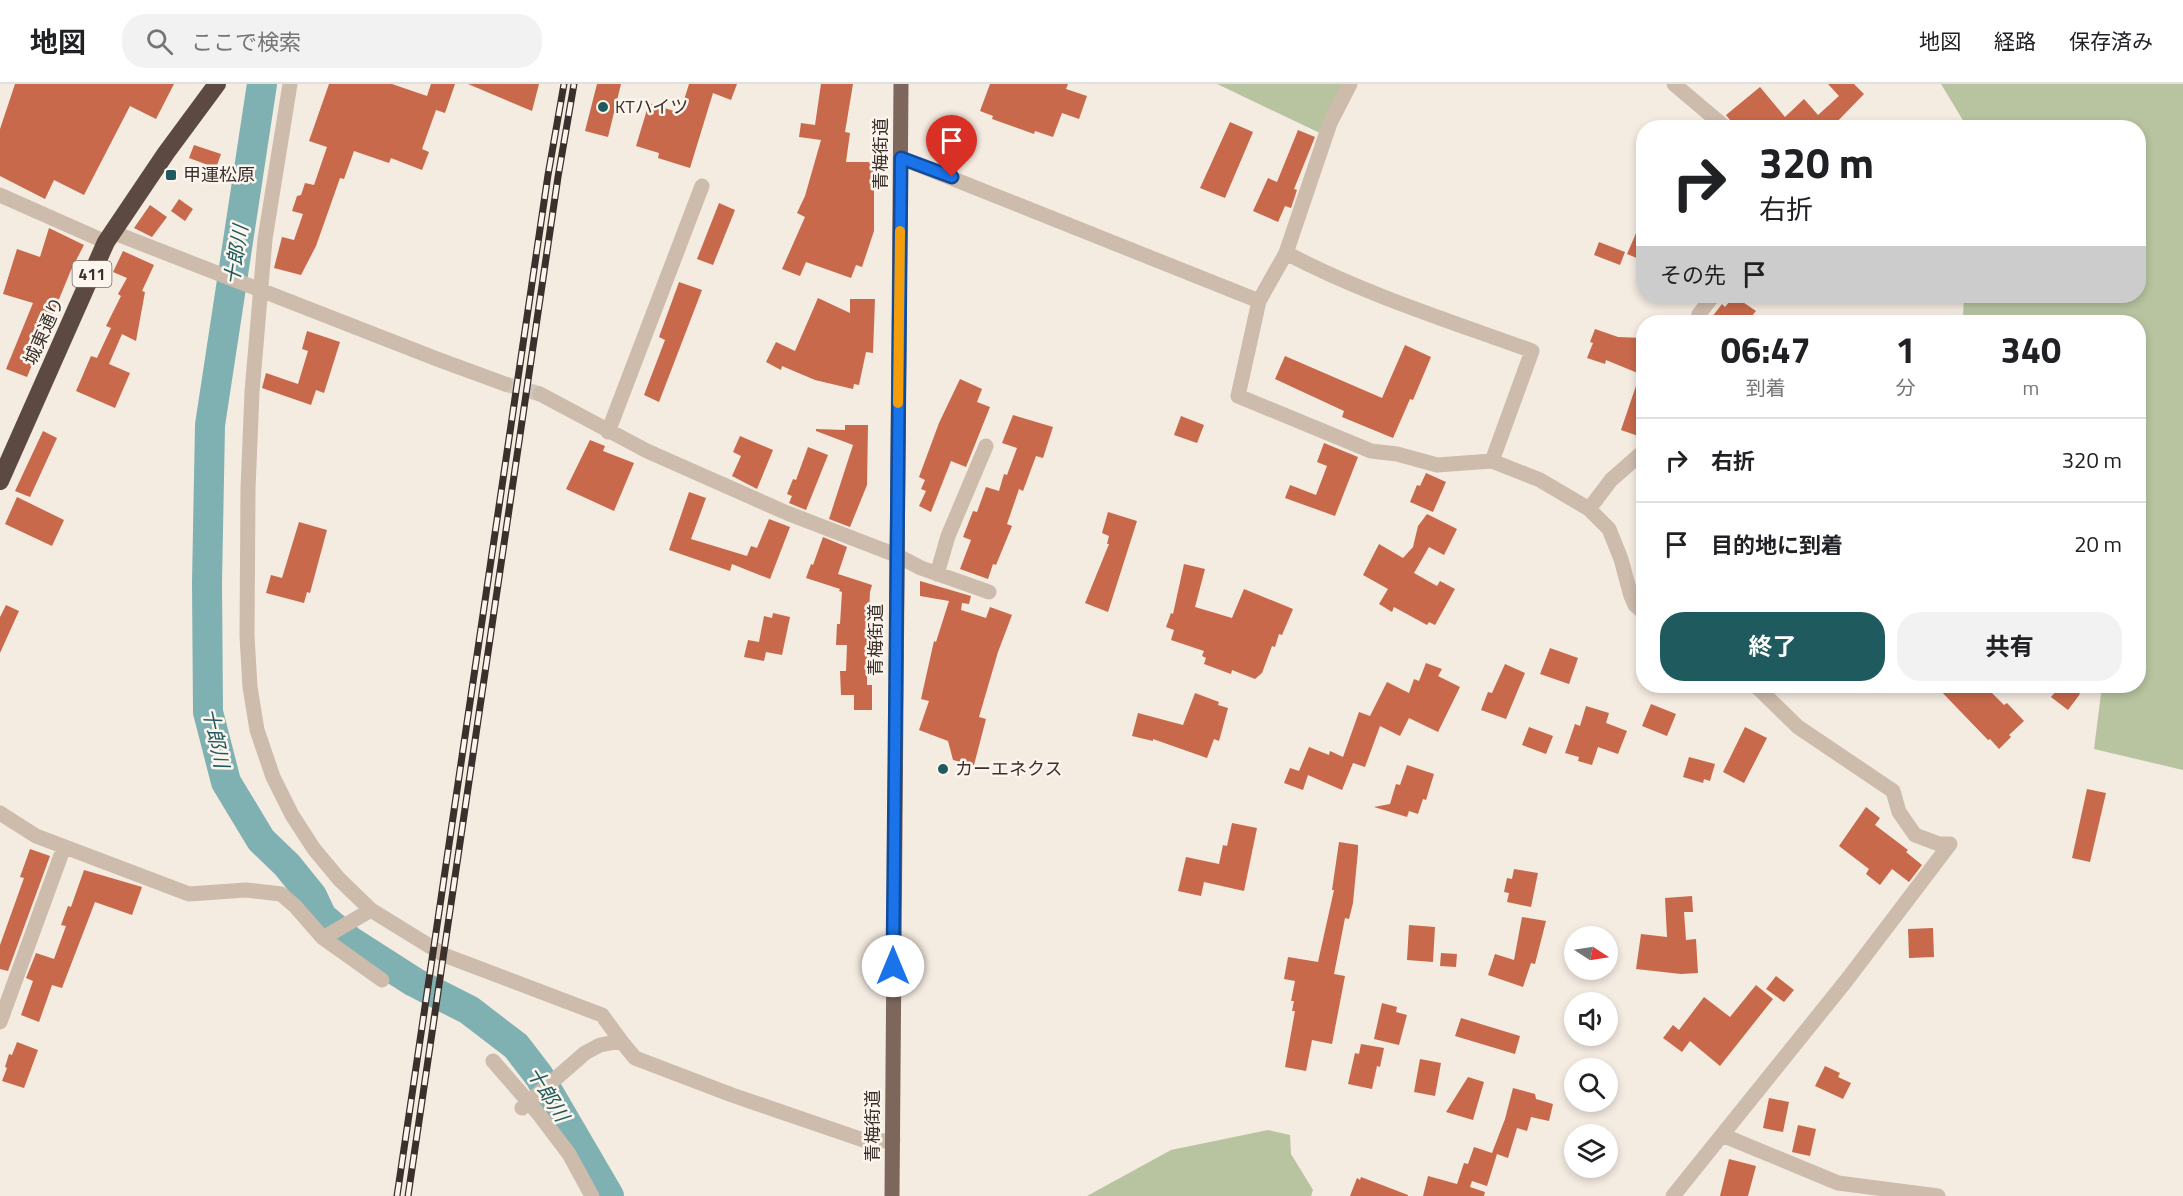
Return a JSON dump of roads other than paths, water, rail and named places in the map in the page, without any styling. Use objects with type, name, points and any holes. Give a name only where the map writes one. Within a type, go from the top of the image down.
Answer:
[{"type":"highway","name":"城東通り","points":[[0,481],[109,237],[216,84]]},
{"type":"main road","name":"青梅街道","points":[[892,1196],[901,84]]},
{"type":"street","points":[[290,84],[265,239],[252,392],[248,489],[247,636],[250,687],[257,730],[273,777],[292,815],[314,849],[368,912],[444,955],[602,1015],[635,1058],[732,1095],[869,1142],[893,1140]]},
{"type":"street","points":[[1350,84],[1330,123],[1286,253],[1259,301],[1239,396],[1371,451],[1397,454],[1437,465],[1492,460],[1540,480],[1589,509],[1608,529],[1621,559],[1636,606]]},
{"type":"street","points":[[1674,84],[1717,120]]},
{"type":"street","points":[[901,158],[1259,301]]},
{"type":"street","points":[[608,432],[702,186]]},
{"type":"street","points":[[0,195],[109,237],[210,270],[505,384]]},
{"type":"street","points":[[1286,253],[1314,268],[1413,308],[1532,351],[1492,460]]},
{"type":"street","points":[[540,394],[647,451],[787,513],[896,555],[921,568],[988,592]]},
{"type":"street","points":[[937,574],[948,536],[986,446]]},
{"type":"street","points":[[1589,509],[1611,480],[1636,458]]},
{"type":"street","points":[[1673,1196],[1846,981],[1950,844],[1939,844],[1915,835],[1899,812],[1893,791],[1798,727],[1763,693]]},
{"type":"street","points":[[0,813],[36,836],[189,894],[246,890],[281,894],[295,906],[323,938],[382,980]]},
{"type":"street","points":[[0,1022],[64,847]]},
{"type":"street","points":[[323,938],[368,912]]},
{"type":"street","points":[[529,1103],[585,1053],[600,1045],[621,1041]]},
{"type":"street","points":[[493,1061],[569,1154],[591,1196]]},
{"type":"street","points":[[1722,1135],[1837,1189],[1938,1196]]},
{"type":"waterway","name":"十郎川","points":[[262,84],[210,425],[207,583],[208,712],[226,782],[261,840],[287,865],[312,896],[322,917],[350,941],[414,982],[469,1010],[516,1046],[539,1076],[609,1196]]},
{"type":"tunnel","points":[[505,384],[540,394]]},
{"type":"railway","points":[[397,1196],[548,175],[564,84]]},
{"type":"railway","points":[[408,1196],[558,177],[574,84]]},
{"type":"place","name":"KTハイツ","points":[[603,107]]},
{"type":"place","name":"甲運松原","points":[[171,175]]},
{"type":"place","name":"カーエネクス","points":[[943,769]]}]
